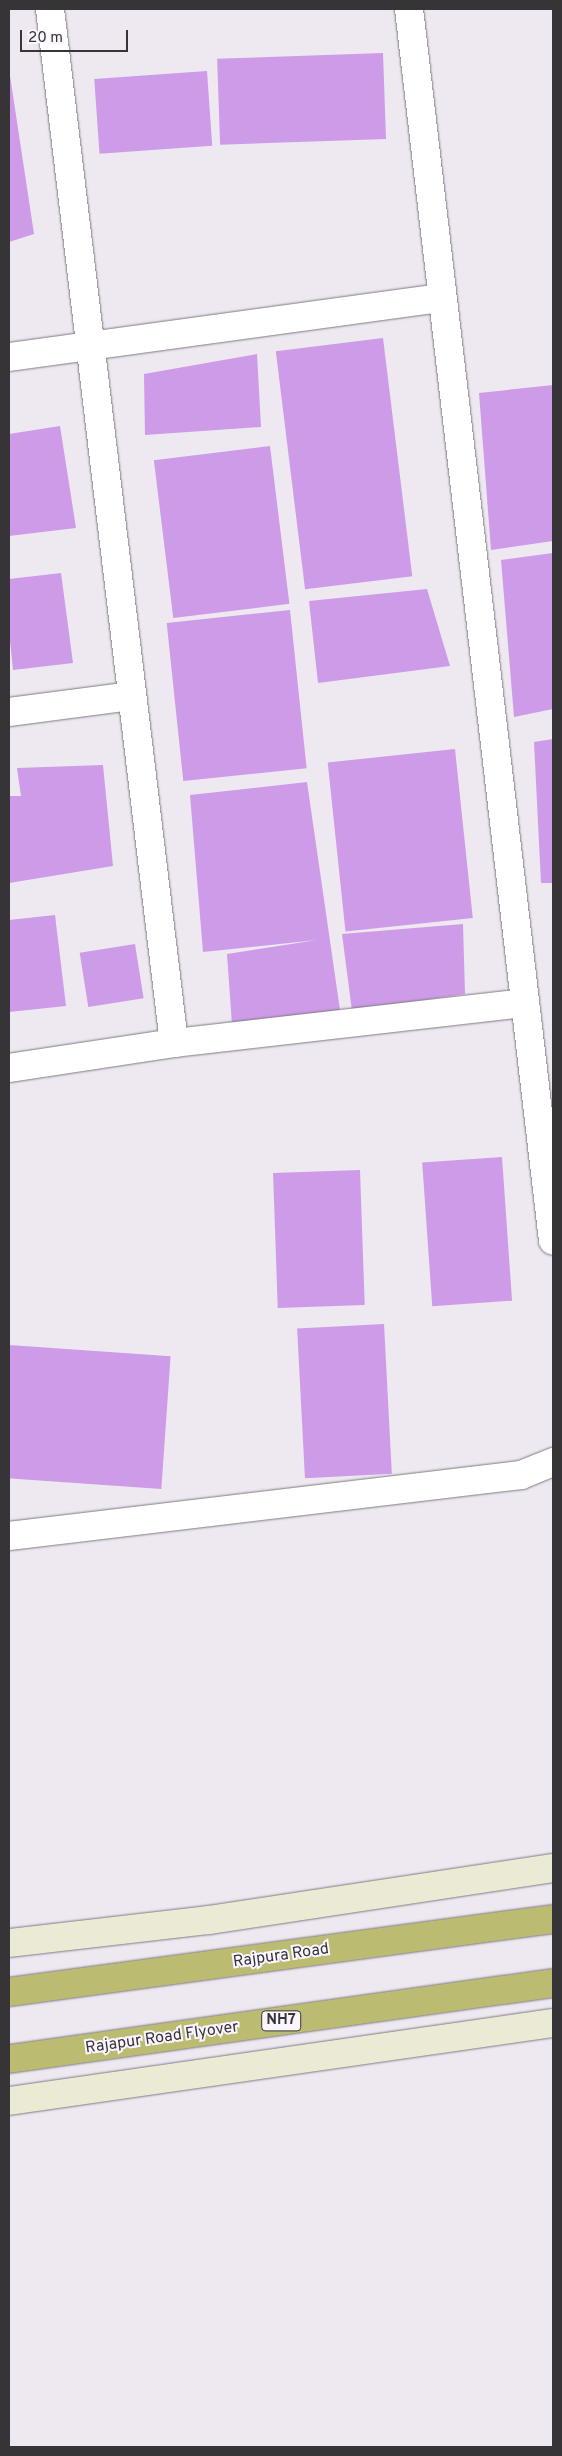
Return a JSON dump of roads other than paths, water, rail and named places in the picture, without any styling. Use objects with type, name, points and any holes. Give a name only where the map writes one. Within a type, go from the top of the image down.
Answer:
[{"type":"highway","name":"Rajpura Road","points":[[9,1992],[553,1919]]},
{"type":"highway","name":"Rajapur Road Flyover","points":[[9,2059],[553,1983]]},
{"type":"street","points":[[50,9],[174,1043]]},
{"type":"street","points":[[409,9],[553,1241]]},
{"type":"street","points":[[9,357],[442,298]]},
{"type":"street","points":[[9,712],[132,696]]},
{"type":"street","points":[[9,1068],[174,1043],[525,1002]]},
{"type":"street","points":[[9,1536],[521,1475],[553,1462]]},
{"type":"street","points":[[9,1944],[209,1920],[553,1868]]},
{"type":"street","points":[[9,2101],[553,2023]]}]
